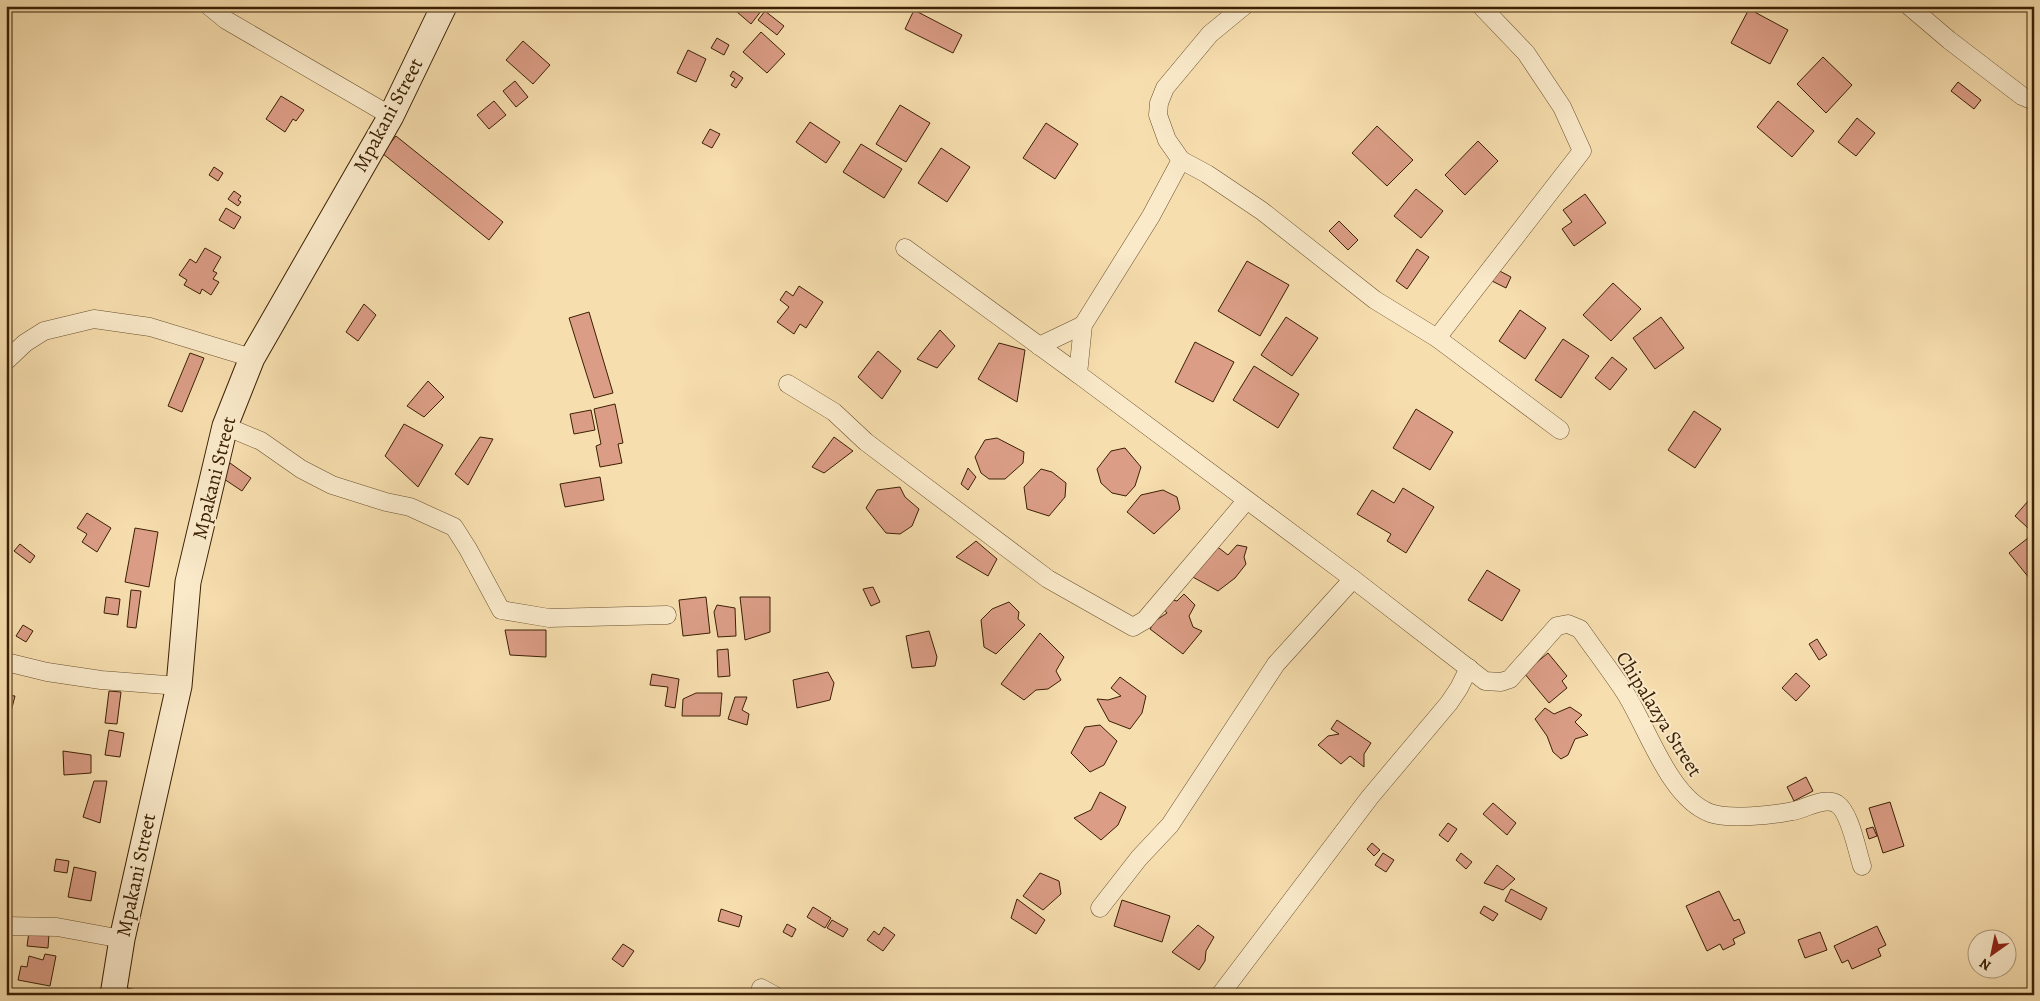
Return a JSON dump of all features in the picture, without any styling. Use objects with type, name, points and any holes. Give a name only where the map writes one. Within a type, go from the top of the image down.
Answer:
[{"type":"street","points":[[209,6],[226,20],[391,116]]},
{"type":"street","name":"Mpakani Street","points":[[112,995],[122,939],[179,686],[188,582],[225,426],[252,358],[391,116],[444,6]]},
{"type":"street","points":[[1244,6],[1210,34],[1166,88],[1159,103],[1158,115],[1167,140],[1181,160],[1207,174],[1262,211],[1375,300],[1437,338],[1560,430]]},
{"type":"street","points":[[1437,338],[1582,151],[1562,106],[1526,52],[1481,6]]},
{"type":"street","points":[[1909,6],[1948,40],[2022,96],[2034,101]]},
{"type":"street","points":[[1078,374],[1083,325],[1151,216],[1181,160]]},
{"type":"street","points":[[905,248],[1078,374],[1469,668],[1449,703],[1370,797],[1220,995]]},
{"type":"street","points":[[6,361],[25,343],[44,331],[94,319],[150,327],[252,358]]},
{"type":"street","points":[[1039,346],[1083,325]]},
{"type":"street","points":[[788,384],[834,412],[866,442],[1048,580],[1133,628],[1145,620],[1246,501]]},
{"type":"street","points":[[225,426],[261,441],[301,469],[332,485],[386,502],[410,507],[454,527],[501,610],[549,618],[667,615]]},
{"type":"street","points":[[1100,908],[1139,858],[1170,825],[1276,664],[1353,579]]},
{"type":"street","name":"Chipalazya Street","points":[[1469,668],[1485,681],[1501,682],[1510,679],[1557,626],[1568,624],[1580,629],[1625,691],[1662,761],[1677,786],[1691,803],[1710,813],[1728,817],[1792,811],[1829,800],[1838,804],[1847,816],[1862,866]]},
{"type":"street","points":[[6,662],[47,672],[101,680],[179,686]]},
{"type":"street","points":[[6,926],[57,927],[122,939]]},
{"type":"building","points":[[730,6],[765,6],[751,24]]},
{"type":"building","points":[[1749,9],[1788,30],[1770,64],[1731,43]]},
{"type":"building","points":[[914,10],[962,35],[953,53],[905,29]]},
{"type":"building","points":[[765,11],[784,26],[777,35],[758,20]]},
{"type":"building","points":[[761,32],[785,54],[767,73],[743,52]]},
{"type":"building","points":[[717,38],[729,45],[724,55],[711,48]]},
{"type":"building","points":[[523,41],[550,65],[533,84],[506,60]]},
{"type":"building","points":[[688,50],[706,59],[696,82],[677,73]]},
{"type":"building","points":[[1823,57],[1852,85],[1826,113],[1797,84]]},
{"type":"building","points":[[733,71],[743,78],[736,88],[731,85],[735,79],[730,76]]},
{"type":"building","points":[[515,81],[528,97],[516,107],[503,91]]},
{"type":"building","points":[[1958,82],[1981,100],[1974,109],[1951,91]]},
{"type":"building","points":[[281,96],[304,110],[296,121],[293,119],[285,132],[266,119]]},
{"type":"building","points":[[494,101],[506,115],[489,129],[477,115]]},
{"type":"building","points":[[1778,101],[1814,131],[1792,157],[1757,127]]},
{"type":"building","points":[[900,105],[930,123],[906,162],[876,144]]},
{"type":"building","points":[[1857,118],[1875,133],[1856,156],[1838,142]]},
{"type":"building","points":[[810,122],[840,142],[826,163],[796,142]]},
{"type":"building","points":[[1046,123],[1078,144],[1055,179],[1023,158]]},
{"type":"building","points":[[1377,126],[1413,160],[1387,186],[1352,153]]},
{"type":"building","points":[[710,129],[720,134],[712,148],[702,143]]},
{"type":"building","points":[[396,136],[503,222],[489,240],[382,153]]},
{"type":"building","points":[[1478,141],[1498,161],[1465,195],[1445,175]]},
{"type":"building","points":[[861,144],[902,169],[884,198],[843,172]]},
{"type":"building","points":[[941,148],[970,167],[947,202],[918,183]]},
{"type":"building","points":[[214,167],[223,173],[218,181],[209,175]]},
{"type":"building","points":[[1416,189],[1443,211],[1421,238],[1394,216]]},
{"type":"building","points":[[234,191],[241,196],[238,200],[241,202],[238,206],[228,199]]},
{"type":"building","points":[[1585,194],[1606,223],[1574,246],[1562,229],[1572,222],[1563,210]]},
{"type":"building","points":[[226,208],[241,217],[234,229],[219,220]]},
{"type":"building","points":[[1339,221],[1358,240],[1348,250],[1329,231]]},
{"type":"building","points":[[205,248],[221,257],[213,271],[217,273],[213,279],[219,282],[211,295],[202,289],[200,294],[184,285],[187,280],[179,275],[190,259],[196,263]]},
{"type":"building","points":[[1417,249],[1429,257],[1407,289],[1396,281]]},
{"type":"building","points":[[1247,261],[1289,285],[1260,336],[1218,311]]},
{"type":"building","points":[[1494,268],[1511,277],[1506,288],[1488,279]]},
{"type":"building","points":[[1613,283],[1641,309],[1611,341],[1583,315]]},
{"type":"building","points":[[799,286],[823,302],[806,328],[800,324],[794,334],[777,322],[789,307],[780,300],[786,291],[793,296]]},
{"type":"building","points":[[364,304],[376,315],[358,341],[346,332]]},
{"type":"building","points":[[1520,310],[1546,328],[1525,359],[1499,341]]},
{"type":"building","points":[[589,312],[613,393],[594,398],[569,318]]},
{"type":"building","points":[[1286,317],[1318,338],[1292,376],[1261,355]]},
{"type":"building","points":[[1661,317],[1684,348],[1655,369],[1633,338]]},
{"type":"building","points":[[940,330],[955,346],[937,368],[917,359]]},
{"type":"building","points":[[1563,339],[1589,356],[1561,398],[1535,380]]},
{"type":"building","points":[[1195,342],[1234,362],[1213,402],[1175,382]]},
{"type":"building","points":[[999,343],[1025,350],[1017,402],[978,379]]},
{"type":"building","points":[[878,351],[901,371],[882,399],[858,377]]},
{"type":"building","points":[[190,353],[204,358],[182,412],[168,406]]},
{"type":"building","points":[[1612,357],[1627,369],[1610,390],[1595,378]]},
{"type":"building","points":[[1254,366],[1299,394],[1278,428],[1233,400]]},
{"type":"building","points":[[428,381],[444,397],[424,417],[407,406]]},
{"type":"building","points":[[615,404],[623,443],[618,444],[622,463],[600,467],[596,446],[601,444],[594,409]]},
{"type":"building","points":[[1416,409],[1453,432],[1430,470],[1393,448]]},
{"type":"building","points":[[591,410],[595,430],[574,434],[570,414]]},
{"type":"building","points":[[1694,411],[1721,429],[1695,468],[1668,450]]},
{"type":"building","points":[[404,424],[443,445],[418,487],[385,456]]},
{"type":"building","points":[[480,437],[493,439],[468,485],[455,474]]},
{"type":"building","points":[[834,437],[853,451],[824,473],[812,467]]},
{"type":"building","points":[[997,438],[1024,452],[1023,463],[1005,479],[989,479],[981,473],[975,457],[985,440]]},
{"type":"building","points":[[1125,448],[1141,467],[1135,486],[1126,496],[1112,493],[1101,483],[1097,469],[1111,451]]},
{"type":"building","points":[[230,463],[251,478],[242,491],[221,477]]},
{"type":"building","points":[[968,468],[976,477],[968,490],[961,484]]},
{"type":"building","points":[[1041,469],[1052,472],[1066,483],[1065,497],[1049,516],[1027,509],[1024,487]]},
{"type":"building","points":[[600,477],[604,500],[565,507],[560,484]]},
{"type":"building","points":[[900,487],[905,497],[919,509],[912,526],[900,534],[886,533],[866,508],[877,490]]},
{"type":"building","points":[[1403,488],[1434,507],[1406,553],[1387,541],[1391,534],[1357,514],[1372,490],[1394,503]]},
{"type":"building","points":[[1163,490],[1177,497],[1180,509],[1154,534],[1127,512],[1141,495]]},
{"type":"building","points":[[2029,500],[2034,505],[2034,521],[2028,528],[2015,516]]},
{"type":"building","points":[[87,513],[111,528],[97,552],[82,542],[87,534],[77,528]]},
{"type":"building","points":[[135,528],[158,532],[149,587],[125,582]]},
{"type":"building","points":[[2028,538],[2034,545],[2034,584],[2009,553]]},
{"type":"building","points":[[976,541],[997,559],[988,576],[956,557]]},
{"type":"building","points":[[20,544],[35,556],[30,563],[14,551]]},
{"type":"building","points":[[1215,545],[1228,555],[1237,545],[1247,547],[1244,557],[1246,564],[1235,578],[1218,591],[1191,576]]},
{"type":"building","points":[[1487,570],[1520,590],[1502,621],[1468,600]]},
{"type":"building","points":[[873,587],[880,602],[871,606],[863,589]]},
{"type":"building","points":[[131,590],[141,591],[136,628],[127,627]]},
{"type":"building","points":[[1184,594],[1195,605],[1189,616],[1193,627],[1202,631],[1183,654],[1150,629],[1155,621],[1167,613],[1164,609],[1169,599],[1177,601]]},
{"type":"building","points":[[106,597],[120,599],[118,615],[104,613]]},
{"type":"building","points":[[706,597],[710,633],[683,636],[679,600]]},
{"type":"building","points":[[740,597],[770,597],[770,632],[745,640]]},
{"type":"building","points":[[1009,602],[1019,612],[1018,619],[1025,625],[996,654],[984,647],[981,620],[992,609]]},
{"type":"building","points":[[717,605],[735,608],[736,636],[718,637],[714,612]]},
{"type":"building","points":[[23,625],[33,631],[26,642],[16,636]]},
{"type":"building","points":[[505,630],[546,630],[546,657],[510,655]]},
{"type":"building","points":[[929,631],[937,657],[935,666],[912,668],[906,636]]},
{"type":"building","points":[[1040,633],[1064,657],[1056,671],[1061,680],[1048,689],[1036,690],[1024,700],[1001,684]]},
{"type":"building","points":[[1817,639],[1827,655],[1819,660],[1809,644]]},
{"type":"building","points":[[728,649],[730,676],[718,677],[717,650]]},
{"type":"building","points":[[1548,653],[1567,676],[1562,681],[1567,688],[1549,703],[1524,673]]},
{"type":"building","points":[[828,672],[834,683],[830,700],[797,708],[793,680]]},
{"type":"building","points":[[1796,673],[1810,686],[1796,701],[1782,688]]},
{"type":"building","points":[[652,674],[679,679],[675,708],[665,706],[668,687],[650,685]]},
{"type":"building","points":[[1120,677],[1146,696],[1142,713],[1130,729],[1109,721],[1097,699],[1108,700],[1121,696],[1111,688]]},
{"type":"building","points":[[109,691],[121,692],[117,724],[105,723]]},
{"type":"building","points":[[696,693],[722,693],[720,716],[682,716],[683,699]]},
{"type":"building","points":[[6,695],[15,696],[7,727],[6,727]]},
{"type":"building","points":[[735,697],[747,697],[742,710],[749,714],[747,725],[728,719]]},
{"type":"building","points":[[1570,707],[1582,715],[1575,722],[1588,735],[1575,739],[1568,755],[1561,759],[1553,752],[1547,736],[1535,719],[1545,708],[1554,714]]},
{"type":"building","points":[[1337,720],[1371,743],[1364,754],[1364,767],[1350,756],[1341,764],[1318,745],[1328,736],[1339,734],[1331,729]]},
{"type":"building","points":[[1100,725],[1117,741],[1104,765],[1090,772],[1071,753],[1085,727]]},
{"type":"building","points":[[109,730],[124,733],[120,757],[105,755]]},
{"type":"building","points":[[63,751],[91,755],[91,773],[64,775]]},
{"type":"building","points":[[1806,777],[1813,791],[1794,801],[1787,787]]},
{"type":"building","points":[[94,781],[107,781],[100,823],[83,817]]},
{"type":"building","points":[[1100,792],[1126,807],[1118,825],[1101,840],[1074,818],[1091,810]]},
{"type":"building","points":[[1890,802],[1904,846],[1883,853],[1869,808]]},
{"type":"building","points":[[1493,803],[1516,823],[1507,835],[1483,814]]},
{"type":"building","points":[[1448,823],[1457,829],[1448,842],[1439,835]]},
{"type":"building","points":[[1873,827],[1877,836],[1869,839],[1866,829]]},
{"type":"building","points":[[1372,843],[1380,850],[1374,856],[1367,849]]},
{"type":"building","points":[[1383,853],[1394,860],[1386,872],[1375,865]]},
{"type":"building","points":[[1461,853],[1472,862],[1466,869],[1456,860]]},
{"type":"building","points":[[56,859],[69,861],[67,873],[54,871]]},
{"type":"building","points":[[1497,865],[1515,879],[1503,890],[1484,883]]},
{"type":"building","points":[[74,867],[96,872],[91,901],[68,897]]},
{"type":"building","points":[[1040,873],[1059,881],[1061,894],[1043,910],[1023,896]]},
{"type":"building","points":[[1511,889],[1547,908],[1541,920],[1505,901]]},
{"type":"building","points":[[1719,891],[1734,921],[1739,919],[1745,933],[1733,939],[1735,944],[1723,950],[1720,944],[1707,951],[1686,906]]},
{"type":"building","points":[[1017,899],[1045,920],[1036,934],[1011,918]]},
{"type":"building","points":[[1122,900],[1170,916],[1162,942],[1114,926]]},
{"type":"building","points":[[1484,906],[1498,914],[1493,921],[1480,913]]},
{"type":"building","points":[[813,907],[831,918],[825,928],[807,917]]},
{"type":"building","points":[[721,909],[742,916],[739,927],[718,921]]},
{"type":"building","points":[[832,920],[848,929],[843,937],[827,928]]},
{"type":"building","points":[[787,924],[796,929],[792,937],[783,932]]},
{"type":"building","points":[[1198,925],[1214,937],[1206,951],[1205,961],[1199,970],[1172,952]]},
{"type":"building","points":[[1877,926],[1886,945],[1878,949],[1881,956],[1852,969],[1848,960],[1842,963],[1834,946]]},
{"type":"building","points":[[884,927],[895,935],[883,951],[867,940],[874,931],[879,935]]},
{"type":"building","points":[[29,932],[49,934],[48,948],[27,946]]},
{"type":"building","points":[[1820,932],[1827,950],[1805,958],[1798,940]]},
{"type":"building","points":[[623,944],[634,951],[623,967],[612,959]]},
{"type":"building","points":[[45,954],[56,956],[50,986],[18,980],[21,966],[27,967],[29,956],[43,960]]},
{"type":"building","points":[[123,987],[146,992],[146,995],[121,995]]}]
